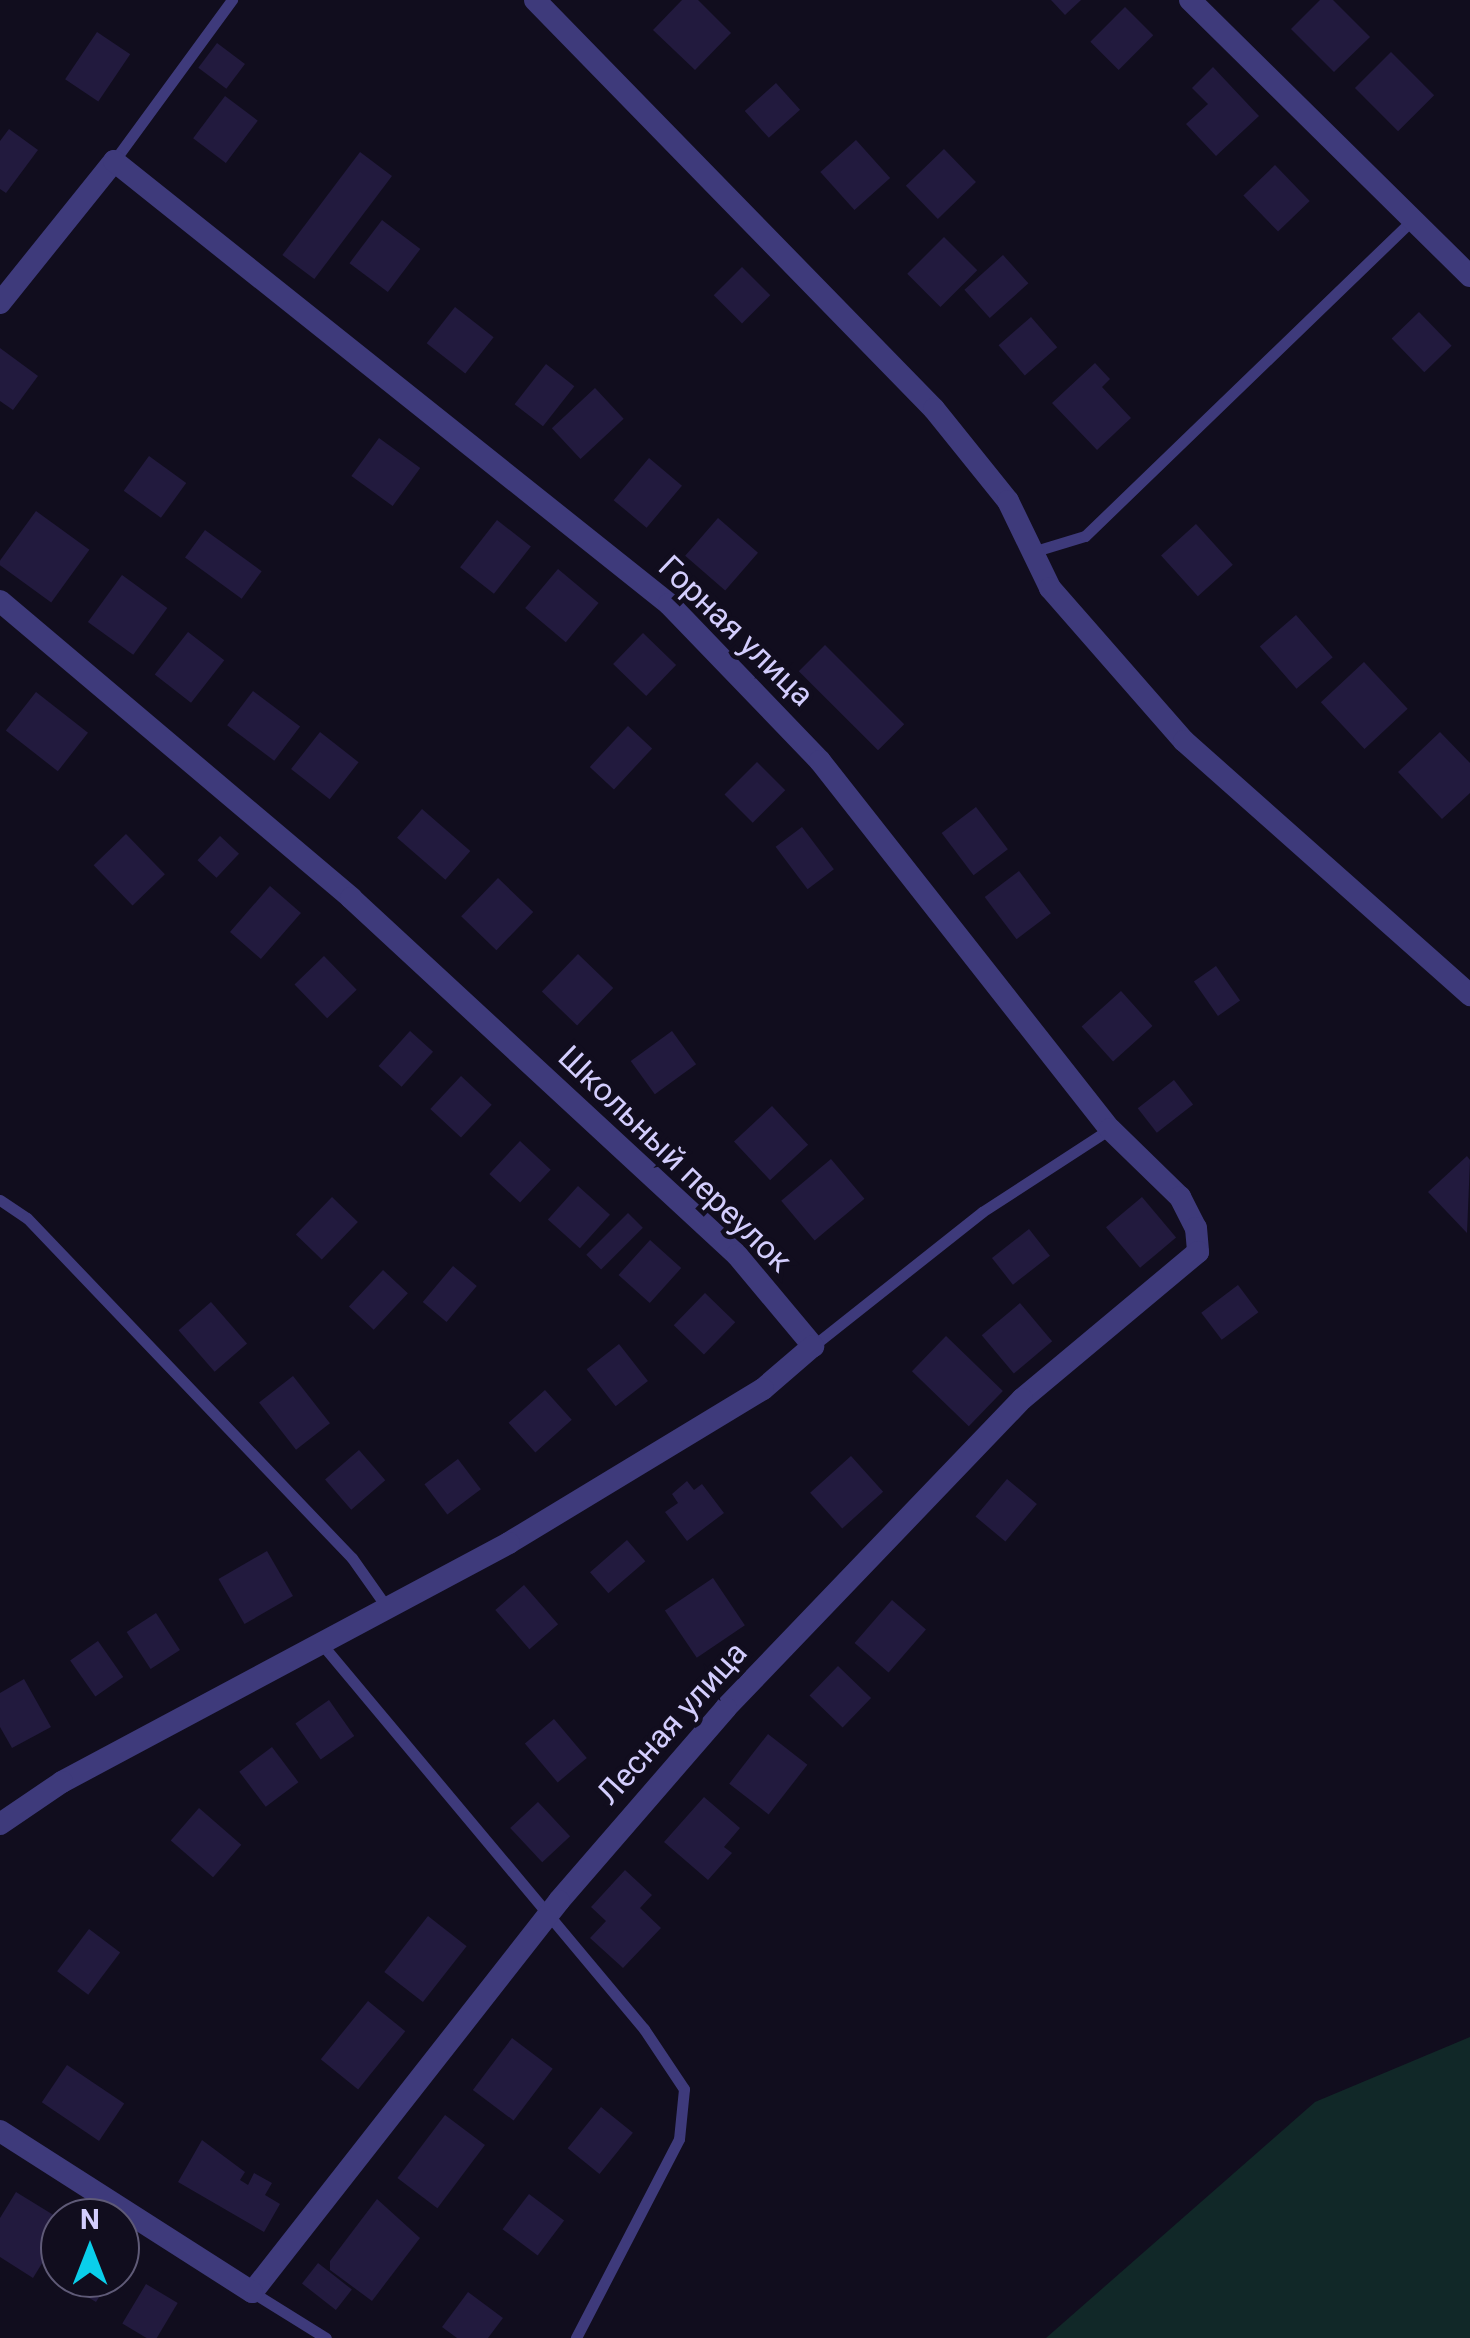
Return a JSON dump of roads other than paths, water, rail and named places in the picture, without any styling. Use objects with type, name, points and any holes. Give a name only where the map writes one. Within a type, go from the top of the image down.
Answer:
[{"type":"street","points":[[536,0],[934,409],[1008,502],[1050,588],[1184,740],[1470,995]]},
{"type":"street","points":[[1190,0],[1470,276]]},
{"type":"street","points":[[0,303],[114,161]]},
{"type":"street","name":"Горная улица","points":[[114,161],[669,604],[820,761],[1110,1130],[1180,1197],[1196,1228],[1198,1252]]},
{"type":"street","name":"Школьный переулок","points":[[0,601],[351,898],[737,1255],[813,1346]]},
{"type":"street","name":"Лесная улица","points":[[252,2292],[549,1912],[882,1541],[1022,1399],[1198,1252]]},
{"type":"street","points":[[0,1824],[62,1782],[320,1642],[389,1610],[763,1389],[813,1346]]},
{"type":"street","points":[[0,2131],[252,2292]]},
{"type":"lane","points":[[114,161],[232,0]]},
{"type":"lane","points":[[1032,552],[1086,536],[1414,218]]},
{"type":"lane","points":[[813,1346],[982,1212],[1110,1130]]},
{"type":"lane","points":[[0,1200],[28,1218],[352,1558],[389,1610]]},
{"type":"lane","points":[[320,1642],[549,1912],[684,2088],[679,2139],[576,2338]]},
{"type":"lane","points":[[252,2292],[313,2338]]},
{"type":"lane","points":[[252,2292],[326,2338]]}]
